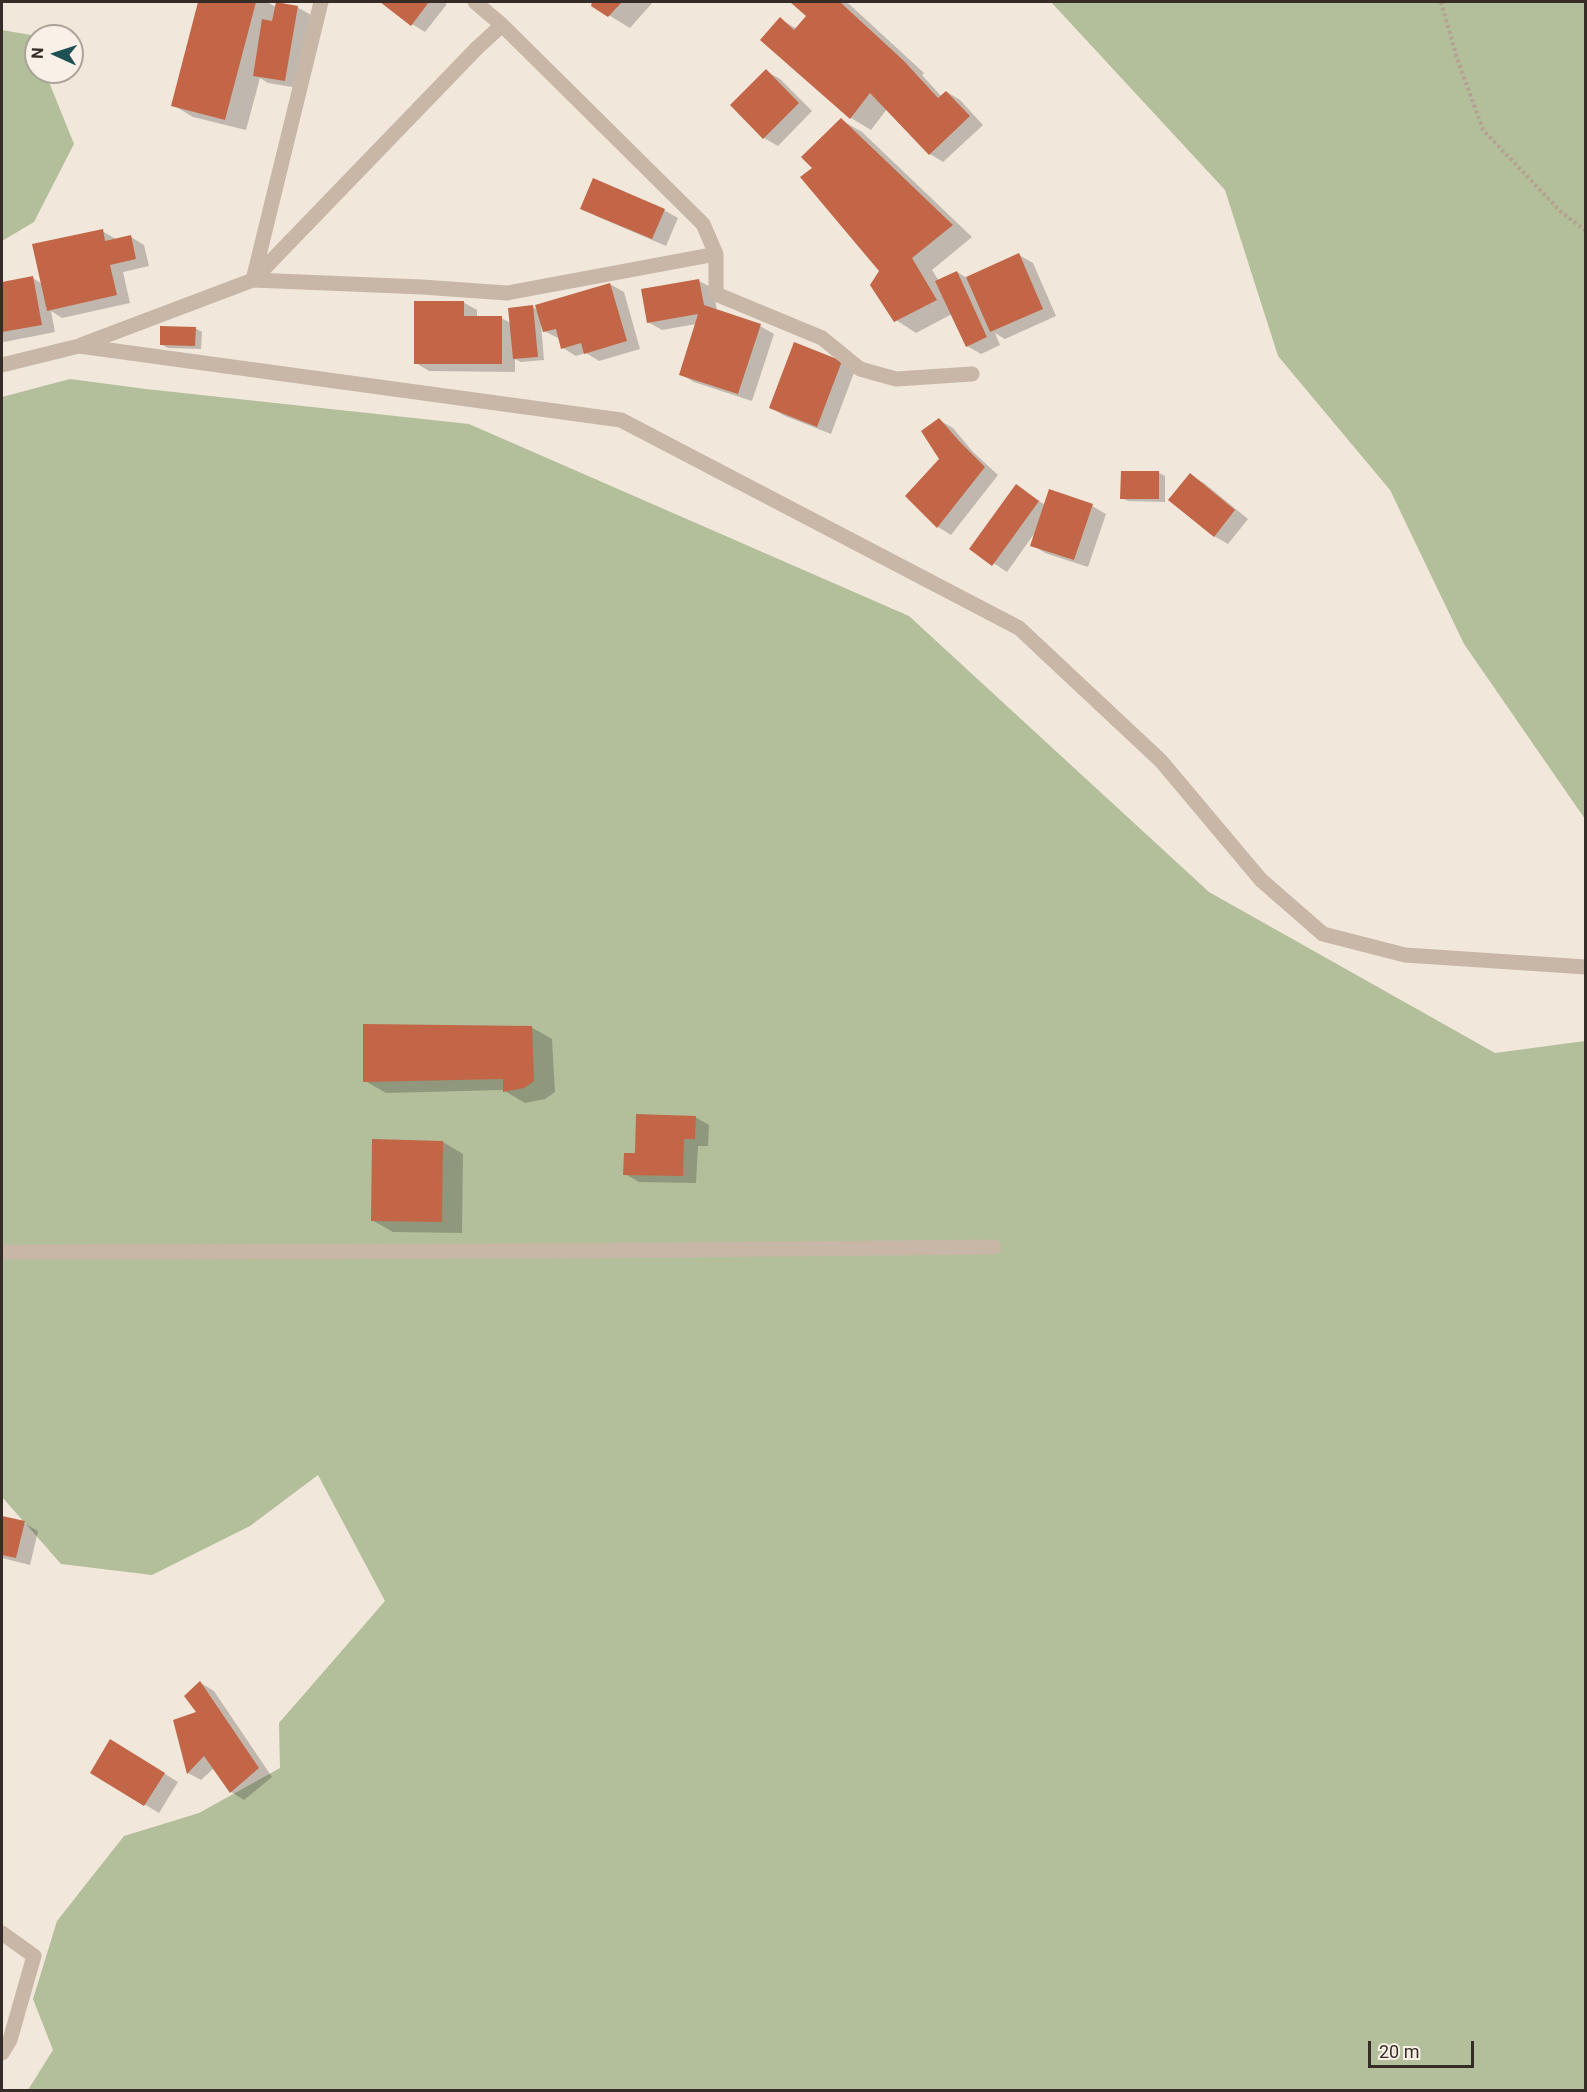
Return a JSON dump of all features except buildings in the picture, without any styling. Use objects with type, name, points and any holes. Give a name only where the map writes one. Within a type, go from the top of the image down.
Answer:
[{"type":"street","points":[[253,280],[321,2]]},
{"type":"street","points":[[475,2],[502,25],[703,224],[716,254],[716,294],[822,338],[860,369],[896,379],[972,374]]},
{"type":"street","points":[[253,280],[477,48],[502,25]]},
{"type":"street","points":[[2,365],[79,346],[253,280],[507,293],[716,254]]},
{"type":"street","points":[[79,346],[621,420],[1020,628],[1161,760],[1261,880],[1323,934],[1406,955],[1586,967]]},
{"type":"street","points":[[2,1252],[567,1251],[994,1247]]},
{"type":"street","points":[[2,1933],[34,1956],[10,2040],[2,2053]]},
{"type":"path","points":[[1441,2],[1457,58],[1483,130],[1561,212],[1586,231]]},
{"type":"green space","points":[[1051,2],[1585,2],[1585,819],[1464,644],[1390,490],[1278,356],[1225,190]]},
{"type":"green space","points":[[2,30],[24,34],[24,84],[50,84],[74,144],[34,222],[2,241]]},
{"type":"green space","points":[[70,379],[469,424],[909,616],[1209,892],[1495,1053],[1585,1041],[1585,2090],[28,2090],[53,2050],[33,1999],[57,1921],[124,1836],[199,1813],[280,1768],[279,1723],[385,1601],[318,1475],[250,1526],[152,1575],[61,1564],[2,1497],[2,397]]}]
